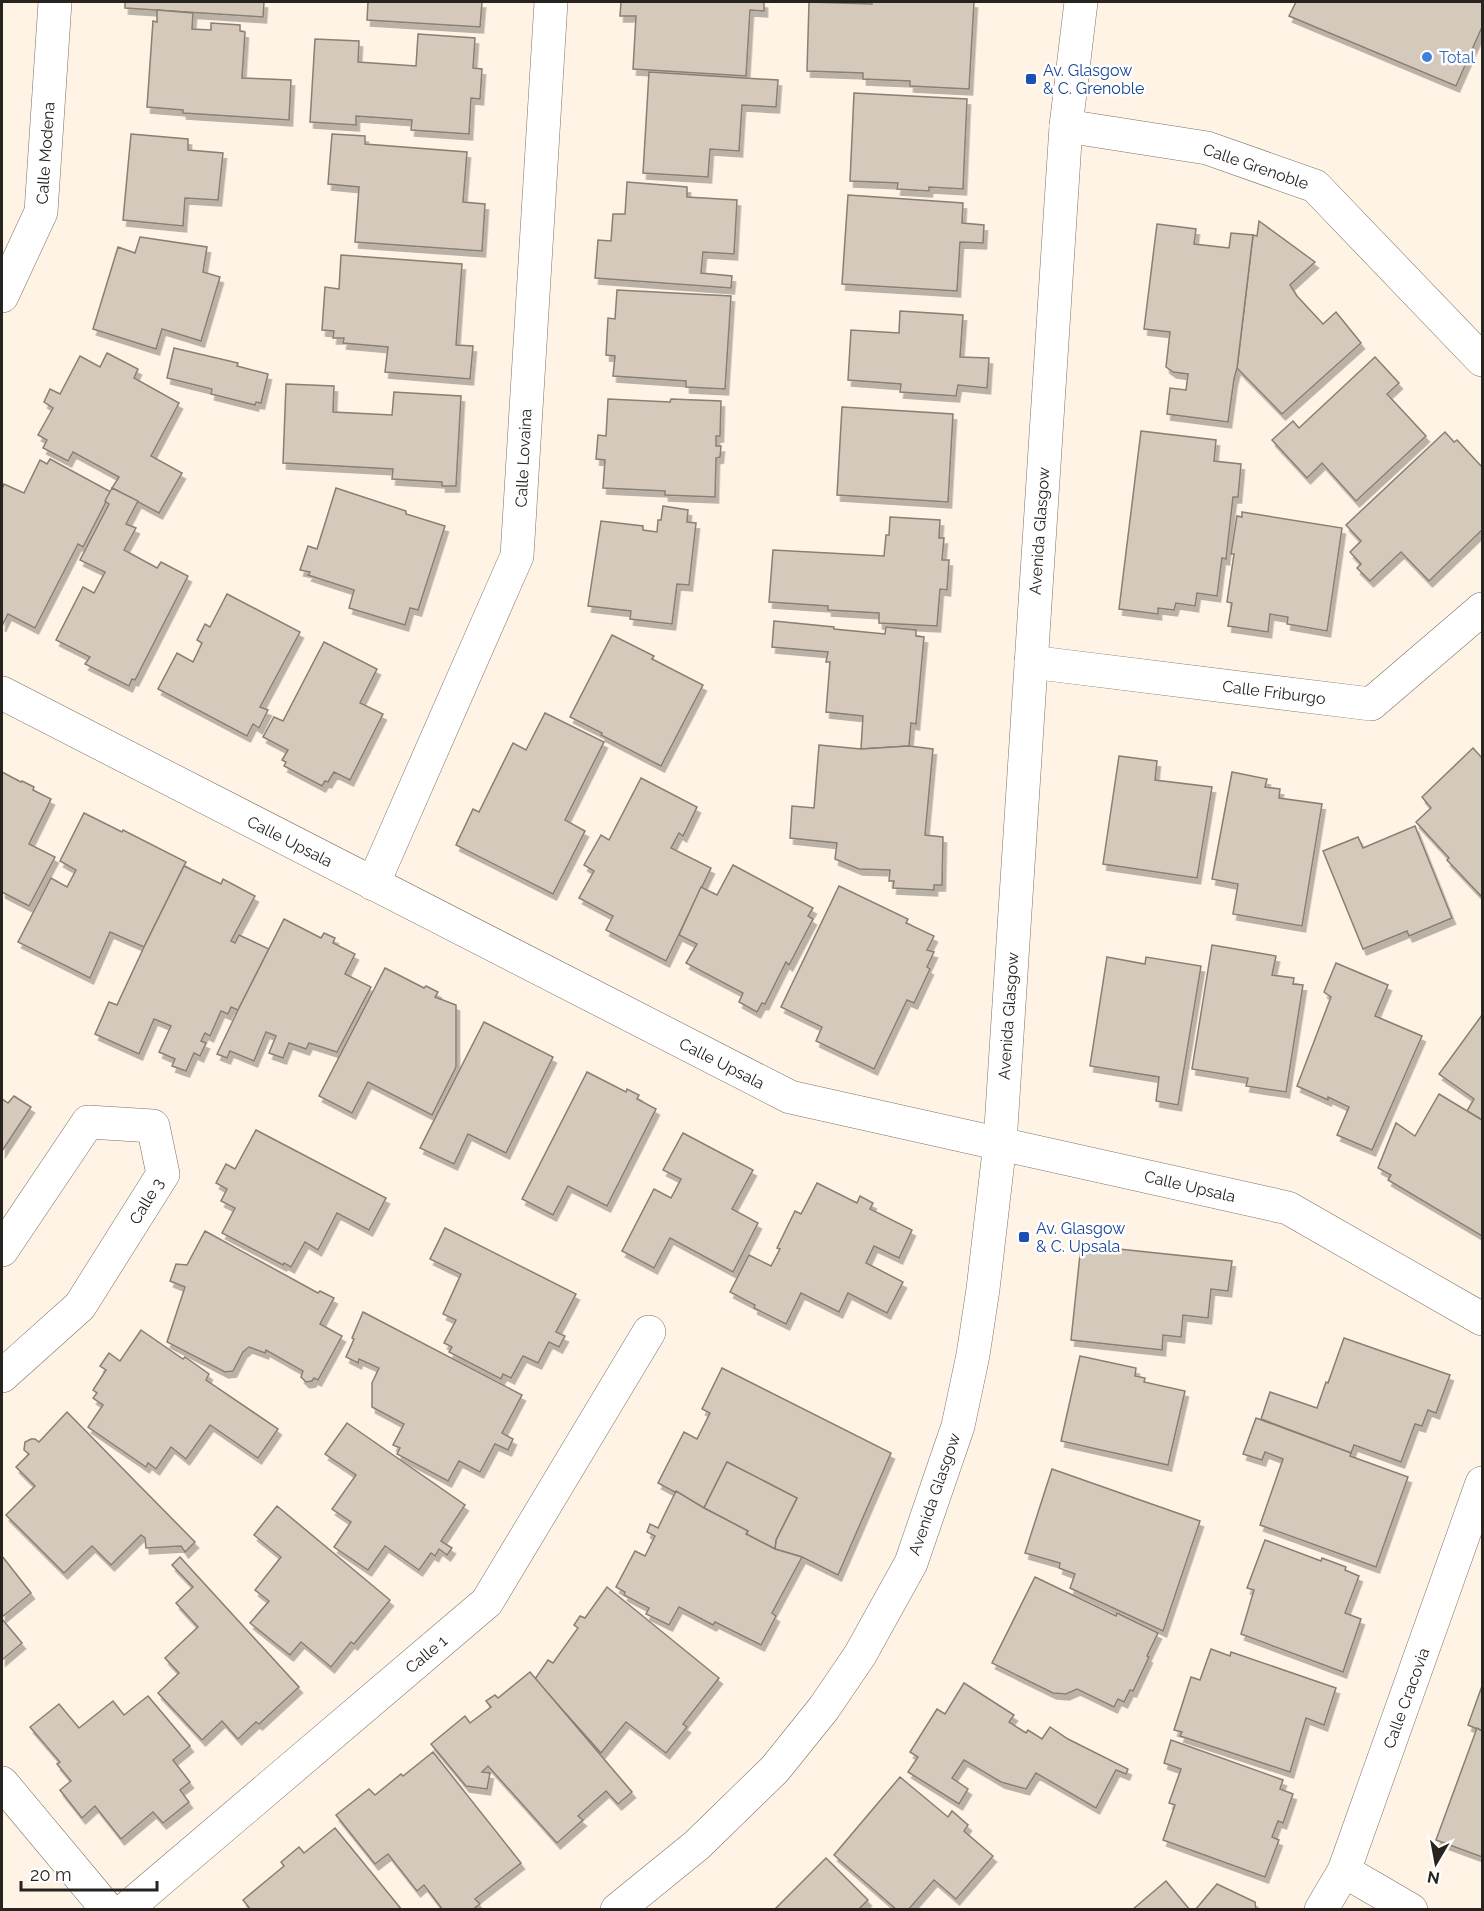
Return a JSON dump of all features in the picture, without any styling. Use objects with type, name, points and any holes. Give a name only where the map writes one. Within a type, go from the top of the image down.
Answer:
[{"type":"street","name":"Calle Modena","points":[[2,296],[41,212],[55,2]]},
{"type":"street","name":"Calle Lovaina","points":[[373,884],[517,556],[551,2]]},
{"type":"street","name":"Avenida Glasgow","points":[[617,1910],[697,1845],[776,1769],[824,1708],[860,1655],[911,1563],[958,1426],[984,1289],[1000,1143],[1066,126],[1081,2]]},
{"type":"street","name":"Calle Grenoble","points":[[1066,126],[1207,148],[1315,186],[1482,360]]},
{"type":"street","name":"Calle Friburgo","points":[[1031,662],[1371,704],[1482,609]]},
{"type":"street","name":"Calle Upsala","points":[[2,693],[790,1097],[1288,1208],[1482,1319]]},
{"type":"street","name":"Calle 3","points":[[2,1250],[88,1122],[153,1125],[163,1174],[80,1306],[2,1376]]},
{"type":"street","name":"Calle 1","points":[[125,1910],[487,1602],[649,1332]]},
{"type":"street","name":"Calle Cracovia","points":[[1321,1910],[1344,1871],[1482,1483]]},
{"type":"street","points":[[2,1783],[108,1910]]},
{"type":"street","points":[[1344,1871],[1411,1910]]},
{"type":"building","points":[[125,2],[264,2],[263,17],[125,8]]},
{"type":"building","points":[[368,2],[482,2],[480,27],[367,20]]},
{"type":"building","points":[[621,2],[764,2],[764,11],[750,10],[746,76],[633,69],[636,16],[620,16]]},
{"type":"building","points":[[809,2],[872,4],[872,2],[974,2],[969,89],[910,86],[910,81],[863,79],[863,73],[807,71]]},
{"type":"building","name":"Total","points":[[1296,2],[1482,2],[1482,27],[1456,86],[1289,16]]},
{"type":"building","points":[[157,10],[193,13],[192,29],[211,30],[211,23],[240,25],[240,31],[245,32],[242,78],[291,80],[289,120],[183,113],[183,110],[147,107],[153,21],[157,22]]},
{"type":"building","points":[[418,34],[475,38],[473,68],[482,69],[480,99],[471,98],[469,134],[411,130],[412,120],[356,116],[356,125],[310,122],[315,39],[359,41],[358,62],[416,66]]},
{"type":"building","points":[[649,72],[778,80],[776,107],[742,105],[739,151],[710,149],[708,177],[643,173]]},
{"type":"building","points":[[854,93],[967,99],[963,189],[929,187],[929,191],[897,189],[898,183],[850,181]]},
{"type":"building","points":[[131,134],[188,139],[188,150],[223,153],[218,200],[185,198],[183,226],[123,220]]},
{"type":"building","points":[[332,134],[365,136],[365,144],[467,152],[463,202],[485,204],[482,251],[355,242],[359,187],[328,184]]},
{"type":"building","points":[[627,182],[687,187],[687,197],[737,200],[734,254],[703,252],[701,273],[732,276],[731,288],[595,278],[598,240],[611,241],[613,214],[625,214]]},
{"type":"building","points":[[848,195],[963,203],[962,223],[984,225],[983,243],[960,242],[957,291],[842,284]]},
{"type":"building","points":[[1259,221],[1315,262],[1290,285],[1297,296],[1323,324],[1336,312],[1361,343],[1282,414],[1237,368],[1253,235],[1257,236]]},
{"type":"building","points":[[1157,224],[1196,229],[1194,244],[1229,248],[1231,233],[1253,235],[1228,422],[1167,414],[1170,388],[1186,390],[1188,374],[1173,372],[1166,367],[1170,332],[1144,329]]},
{"type":"building","points":[[140,237],[207,247],[203,272],[220,277],[201,341],[162,329],[156,349],[93,329],[118,247],[135,253]]},
{"type":"building","points":[[341,255],[462,264],[456,345],[473,346],[470,379],[385,372],[388,347],[343,343],[344,338],[333,338],[334,331],[322,330],[325,287],[339,289]]},
{"type":"building","points":[[617,290],[731,296],[725,389],[686,387],[686,381],[613,376],[615,356],[606,355],[608,318],[615,319]]},
{"type":"building","points":[[900,311],[963,315],[960,357],[989,358],[987,388],[958,385],[956,396],[900,392],[901,384],[848,380],[851,330],[899,333]]},
{"type":"building","points":[[174,348],[238,363],[237,366],[268,374],[261,403],[256,402],[255,405],[211,394],[212,389],[167,378]]},
{"type":"building","points":[[107,353],[138,369],[134,378],[179,403],[151,456],[182,473],[159,513],[112,488],[119,477],[73,452],[68,461],[43,448],[47,440],[38,435],[53,408],[44,402],[50,389],[60,394],[80,356],[100,367]]},
{"type":"building","points":[[1375,357],[1399,383],[1387,394],[1426,436],[1356,501],[1322,463],[1307,478],[1272,440],[1293,421],[1299,428]]},
{"type":"building","points":[[286,384],[334,386],[333,412],[392,415],[394,392],[461,396],[456,486],[442,486],[442,482],[392,479],[393,469],[283,463]]},
{"type":"building","points":[[608,399],[670,402],[671,399],[721,401],[720,436],[716,436],[716,446],[721,446],[720,457],[716,458],[715,497],[665,495],[665,491],[603,488],[605,460],[596,459],[598,435],[606,436]]},
{"type":"building","points":[[842,407],[953,414],[948,502],[837,495]]},
{"type":"building","points":[[1141,431],[1216,440],[1214,461],[1241,464],[1238,497],[1233,497],[1226,559],[1222,558],[1217,596],[1197,593],[1195,606],[1176,603],[1174,610],[1158,608],[1158,614],[1119,609]]},
{"type":"building","points":[[1445,432],[1454,442],[1457,440],[1482,467],[1482,530],[1429,581],[1401,552],[1370,581],[1357,568],[1361,564],[1350,552],[1361,541],[1346,525]]},
{"type":"building","points":[[50,459],[111,492],[83,547],[78,544],[35,628],[8,614],[2,626],[2,489],[4,484],[24,493],[40,460],[47,464]]},
{"type":"building","points":[[112,488],[138,501],[126,524],[136,528],[124,550],[157,568],[161,562],[188,576],[135,680],[132,679],[129,686],[85,664],[90,657],[56,640],[83,587],[94,593],[105,572],[80,560],[109,504],[105,501]]},
{"type":"building","points":[[336,488],[445,526],[418,610],[410,608],[405,625],[349,608],[354,590],[308,575],[310,572],[300,570],[308,546],[317,549]]},
{"type":"building","points":[[663,506],[688,510],[687,522],[696,523],[689,585],[677,584],[672,624],[630,619],[631,611],[588,606],[601,521],[643,526],[643,530],[657,532]]},
{"type":"building","points":[[1242,512],[1342,528],[1327,631],[1287,624],[1288,617],[1270,614],[1268,632],[1228,626],[1232,603],[1227,602],[1234,554],[1231,554],[1237,516],[1242,517]]},
{"type":"building","points":[[890,517],[940,520],[939,538],[944,538],[942,560],[949,560],[947,590],[940,589],[937,626],[879,623],[879,613],[828,610],[828,606],[769,602],[773,550],[884,556]]},
{"type":"building","points":[[227,594],[300,632],[260,707],[268,710],[259,728],[253,724],[247,736],[158,689],[177,653],[193,662],[202,643],[197,640],[205,624],[210,627]]},
{"type":"building","points":[[774,621],[885,634],[886,627],[916,630],[916,636],[924,637],[916,724],[911,723],[909,746],[861,749],[863,716],[826,712],[830,662],[826,662],[828,652],[772,647]]},
{"type":"building","points":[[612,635],[654,656],[652,659],[703,685],[661,766],[570,717]]},
{"type":"building","points":[[324,642],[377,669],[360,703],[383,714],[350,780],[334,772],[328,782],[325,781],[322,786],[284,766],[286,762],[282,760],[288,750],[263,737],[274,717],[283,721]]},
{"type":"building","points":[[545,713],[604,742],[565,820],[585,831],[553,894],[456,845],[473,809],[479,812],[513,743],[526,750]]},
{"type":"building","points":[[819,745],[861,749],[909,746],[933,749],[925,835],[943,837],[942,885],[934,885],[934,890],[893,888],[894,881],[889,881],[890,870],[859,869],[835,859],[837,843],[790,838],[792,806],[814,808]]},
{"type":"building","points":[[1473,748],[1482,758],[1482,897],[1447,860],[1449,858],[1416,822],[1431,808],[1422,797]]},
{"type":"building","points":[[1119,756],[1157,761],[1155,780],[1212,787],[1197,878],[1103,864]]},
{"type":"building","points":[[2,772],[34,787],[33,790],[51,799],[29,844],[55,857],[29,906],[2,892]]},
{"type":"building","points":[[1232,772],[1267,779],[1265,787],[1280,789],[1279,798],[1322,804],[1302,926],[1233,914],[1238,884],[1212,879]]},
{"type":"building","points":[[641,778],[697,807],[683,836],[679,833],[671,848],[711,868],[666,961],[606,930],[613,916],[579,898],[594,871],[584,865],[601,835],[609,840]]},
{"type":"building","points":[[84,813],[186,862],[144,947],[110,932],[90,978],[18,942],[51,878],[67,887],[76,870],[60,861]]},
{"type":"building","points":[[1415,826],[1452,918],[1409,936],[1407,931],[1363,949],[1323,851],[1358,837],[1363,848]]},
{"type":"building","points":[[733,865],[813,908],[808,916],[813,919],[789,965],[786,962],[765,1004],[762,1003],[757,1012],[739,1002],[743,993],[686,963],[697,944],[679,935],[701,887],[717,895]]},
{"type":"building","points":[[184,866],[221,884],[223,879],[255,896],[231,941],[235,943],[239,935],[269,949],[238,1010],[231,1007],[228,1014],[221,1011],[210,1036],[205,1033],[201,1041],[206,1043],[200,1056],[194,1053],[186,1071],[172,1066],[175,1059],[159,1052],[171,1026],[154,1019],[139,1054],[95,1034],[109,1002],[117,1005]]},
{"type":"building","points":[[839,886],[908,919],[906,923],[934,936],[927,950],[934,952],[927,967],[930,969],[914,1003],[907,1000],[874,1069],[816,1041],[822,1027],[781,1007]]},
{"type":"building","points":[[284,919],[321,938],[324,933],[335,938],[333,943],[355,954],[345,974],[371,987],[337,1052],[309,1043],[306,1049],[289,1043],[283,1058],[269,1053],[276,1036],[266,1032],[254,1061],[230,1051],[227,1058],[217,1054],[238,1010]]},
{"type":"building","points":[[1212,945],[1276,956],[1272,975],[1294,978],[1293,984],[1303,985],[1286,1092],[1246,1086],[1248,1078],[1192,1069]]},
{"type":"building","points":[[1107,957],[1145,964],[1146,957],[1201,966],[1178,1105],[1156,1101],[1159,1077],[1090,1066]]},
{"type":"building","points":[[1336,963],[1388,985],[1375,1016],[1422,1036],[1372,1150],[1337,1135],[1349,1107],[1297,1086],[1331,997],[1324,992]]},
{"type":"building","points":[[385,968],[424,988],[426,986],[438,992],[435,997],[456,1005],[456,1067],[432,1115],[368,1082],[352,1113],[319,1096]]},
{"type":"building","points":[[1482,1015],[1482,1120],[1467,1111],[1474,1099],[1439,1074]]},
{"type":"building","points":[[484,1022],[553,1057],[506,1153],[468,1134],[454,1164],[420,1148]]},
{"type":"building","points":[[587,1072],[626,1092],[627,1089],[639,1095],[637,1099],[656,1109],[607,1206],[568,1186],[553,1215],[522,1199]]},
{"type":"building","points":[[1439,1094],[1482,1120],[1482,1236],[1388,1180],[1391,1175],[1378,1168],[1396,1123],[1415,1136]]},
{"type":"building","points":[[14,1096],[31,1107],[2,1151],[2,1099],[8,1103]]},
{"type":"building","points":[[256,1130],[386,1198],[369,1230],[337,1213],[318,1250],[305,1242],[291,1267],[222,1233],[235,1208],[221,1201],[227,1189],[216,1183],[226,1164],[235,1169]]},
{"type":"building","points":[[683,1133],[753,1170],[732,1209],[758,1223],[733,1272],[670,1238],[654,1268],[622,1251],[654,1189],[671,1198],[681,1179],[663,1170]]},
{"type":"building","points":[[817,1183],[857,1203],[860,1196],[873,1203],[870,1209],[912,1230],[899,1258],[874,1246],[866,1263],[903,1282],[887,1313],[848,1293],[839,1312],[801,1293],[786,1324],[754,1308],[755,1305],[730,1292],[749,1255],[771,1266],[795,1211],[801,1214]]},
{"type":"building","points":[[445,1228],[576,1294],[556,1332],[565,1336],[559,1347],[549,1342],[538,1363],[523,1356],[511,1378],[503,1374],[501,1379],[449,1352],[452,1347],[444,1343],[456,1320],[443,1314],[461,1274],[430,1259]]},
{"type":"building","points":[[205,1231],[318,1293],[320,1291],[334,1298],[320,1324],[342,1336],[318,1380],[314,1378],[306,1382],[301,1377],[303,1371],[266,1350],[265,1353],[249,1347],[243,1352],[233,1371],[225,1372],[167,1342],[185,1287],[170,1281],[176,1264],[187,1265]]},
{"type":"building","points":[[1081,1245],[1232,1261],[1228,1291],[1211,1289],[1208,1318],[1183,1315],[1181,1337],[1163,1335],[1162,1350],[1071,1340]]},
{"type":"building","points":[[363,1312],[522,1395],[502,1433],[513,1439],[508,1450],[495,1444],[480,1472],[459,1461],[448,1481],[397,1454],[400,1448],[393,1445],[404,1424],[372,1407],[372,1383],[379,1368],[359,1359],[358,1363],[346,1357]]},
{"type":"building","points":[[141,1330],[209,1374],[206,1380],[278,1429],[258,1458],[210,1425],[186,1459],[171,1447],[156,1469],[148,1463],[146,1467],[88,1427],[103,1405],[93,1398],[97,1393],[93,1390],[106,1370],[100,1366],[109,1353],[120,1361]]},
{"type":"building","points":[[1344,1338],[1450,1375],[1436,1413],[1428,1410],[1422,1426],[1415,1424],[1401,1462],[1354,1445],[1351,1453],[1261,1419],[1270,1392],[1317,1408]]},
{"type":"building","points":[[1080,1356],[1136,1368],[1135,1376],[1145,1378],[1144,1382],[1185,1391],[1168,1465],[1061,1441]]},
{"type":"building","points":[[722,1368],[891,1453],[838,1575],[802,1557],[775,1549],[776,1540],[797,1498],[727,1462],[704,1508],[658,1483],[684,1432],[697,1439],[710,1413],[702,1409]]},
{"type":"building","points":[[67,1412],[195,1542],[185,1552],[181,1546],[146,1548],[145,1538],[141,1535],[111,1565],[92,1546],[64,1573],[6,1515],[35,1486],[16,1467],[29,1454],[24,1450],[25,1442],[35,1439],[39,1442]]},
{"type":"building","points":[[1256,1418],[1408,1477],[1376,1567],[1260,1525],[1283,1459],[1265,1452],[1262,1460],[1243,1454]]},
{"type":"building","points":[[347,1423],[465,1505],[441,1541],[452,1548],[447,1555],[439,1549],[435,1556],[431,1553],[419,1570],[385,1546],[368,1570],[334,1547],[351,1522],[332,1509],[356,1475],[325,1454]]},
{"type":"building","points":[[727,1462],[797,1498],[776,1540],[775,1549],[746,1534],[748,1531],[704,1508]]},
{"type":"building","points":[[1052,1469],[1200,1521],[1163,1631],[1070,1588],[1075,1574],[1059,1568],[1060,1563],[1025,1553]]},
{"type":"building","points":[[676,1491],[748,1531],[746,1534],[775,1549],[802,1557],[772,1613],[776,1616],[761,1645],[715,1622],[713,1625],[679,1607],[669,1625],[646,1614],[649,1608],[624,1595],[625,1592],[616,1587],[635,1551],[645,1556],[655,1536],[647,1532],[650,1524],[658,1528]]},
{"type":"building","points":[[277,1506],[390,1600],[354,1644],[351,1642],[331,1667],[301,1642],[290,1655],[250,1623],[269,1601],[255,1590],[281,1557],[254,1535]]},
{"type":"building","points":[[1265,1540],[1321,1561],[1322,1558],[1346,1567],[1345,1570],[1359,1576],[1345,1613],[1361,1619],[1343,1672],[1241,1634],[1254,1590],[1247,1588]]},
{"type":"building","points":[[2,1556],[31,1593],[2,1617]]},
{"type":"building","points":[[180,1557],[299,1687],[259,1724],[256,1722],[238,1739],[222,1721],[202,1740],[158,1693],[179,1673],[165,1658],[198,1627],[176,1603],[193,1587],[172,1565]]},
{"type":"building","points":[[1035,1577],[1116,1616],[1117,1613],[1158,1633],[1133,1691],[1130,1690],[1124,1702],[1118,1699],[1114,1707],[1077,1689],[1066,1694],[1053,1693],[992,1663]]},
{"type":"building","points":[[607,1587],[719,1678],[683,1724],[687,1727],[666,1753],[626,1722],[601,1753],[535,1679],[548,1660],[553,1663],[578,1628],[574,1625],[580,1616],[585,1618]]},
{"type":"building","points":[[2,1619],[22,1643],[2,1660]]},
{"type":"building","points":[[1211,1649],[1230,1656],[1231,1652],[1336,1688],[1324,1725],[1306,1718],[1290,1772],[1180,1736],[1182,1732],[1174,1730],[1191,1677],[1200,1680]]},
{"type":"building","points":[[530,1672],[632,1792],[618,1804],[606,1791],[578,1816],[583,1820],[557,1843],[488,1766],[482,1772],[490,1773],[487,1789],[466,1786],[431,1744],[465,1716],[470,1723],[491,1707],[486,1701],[495,1695],[498,1698]]},
{"type":"building","points":[[964,1683],[1014,1715],[1009,1722],[1026,1733],[1028,1730],[1042,1739],[1050,1727],[1068,1739],[1128,1769],[1126,1774],[1116,1770],[1096,1808],[1036,1773],[1026,1789],[1001,1782],[964,1760],[952,1778],[968,1789],[959,1804],[908,1772],[918,1757],[910,1752],[937,1709],[945,1714]]},
{"type":"building","points":[[1482,1686],[1482,1731],[1468,1725]]},
{"type":"building","points":[[148,1696],[190,1746],[173,1760],[190,1782],[180,1790],[189,1802],[163,1823],[153,1812],[121,1839],[95,1806],[82,1818],[60,1790],[71,1781],[57,1764],[60,1762],[30,1727],[59,1704],[79,1728],[113,1701],[124,1715]]},
{"type":"building","points":[[1477,1728],[1482,1731],[1482,1857],[1436,1840]]},
{"type":"building","points":[[1171,1740],[1283,1780],[1280,1789],[1293,1794],[1283,1823],[1278,1821],[1272,1837],[1279,1840],[1265,1877],[1163,1840],[1175,1805],[1169,1803],[1181,1769],[1164,1763]]},
{"type":"building","points":[[433,1752],[521,1863],[475,1899],[480,1904],[472,1910],[443,1910],[424,1885],[417,1891],[388,1854],[375,1864],[336,1815],[369,1789],[375,1795]]},
{"type":"building","points":[[900,1777],[948,1817],[952,1811],[968,1825],[964,1831],[993,1856],[956,1899],[934,1880],[908,1910],[897,1910],[834,1855]]},
{"type":"building","points":[[335,1828],[402,1910],[251,1910],[243,1900],[284,1866],[281,1862],[299,1847],[304,1853]]},
{"type":"building","points":[[826,1858],[868,1900],[860,1908],[861,1910],[774,1910]]},
{"type":"building","points":[[1166,1881],[1190,1910],[1132,1910]]},
{"type":"building","points":[[1217,1884],[1255,1902],[1256,1910],[1195,1910]]},
{"type":"place","name":"Total","points":[[1427,57]]},
{"type":"place","name":"Av. Glasgow & C. Grenoble","points":[[1031,79]]},
{"type":"place","name":"Av. Glasgow & C. Upsala","points":[[1024,1237]]}]
